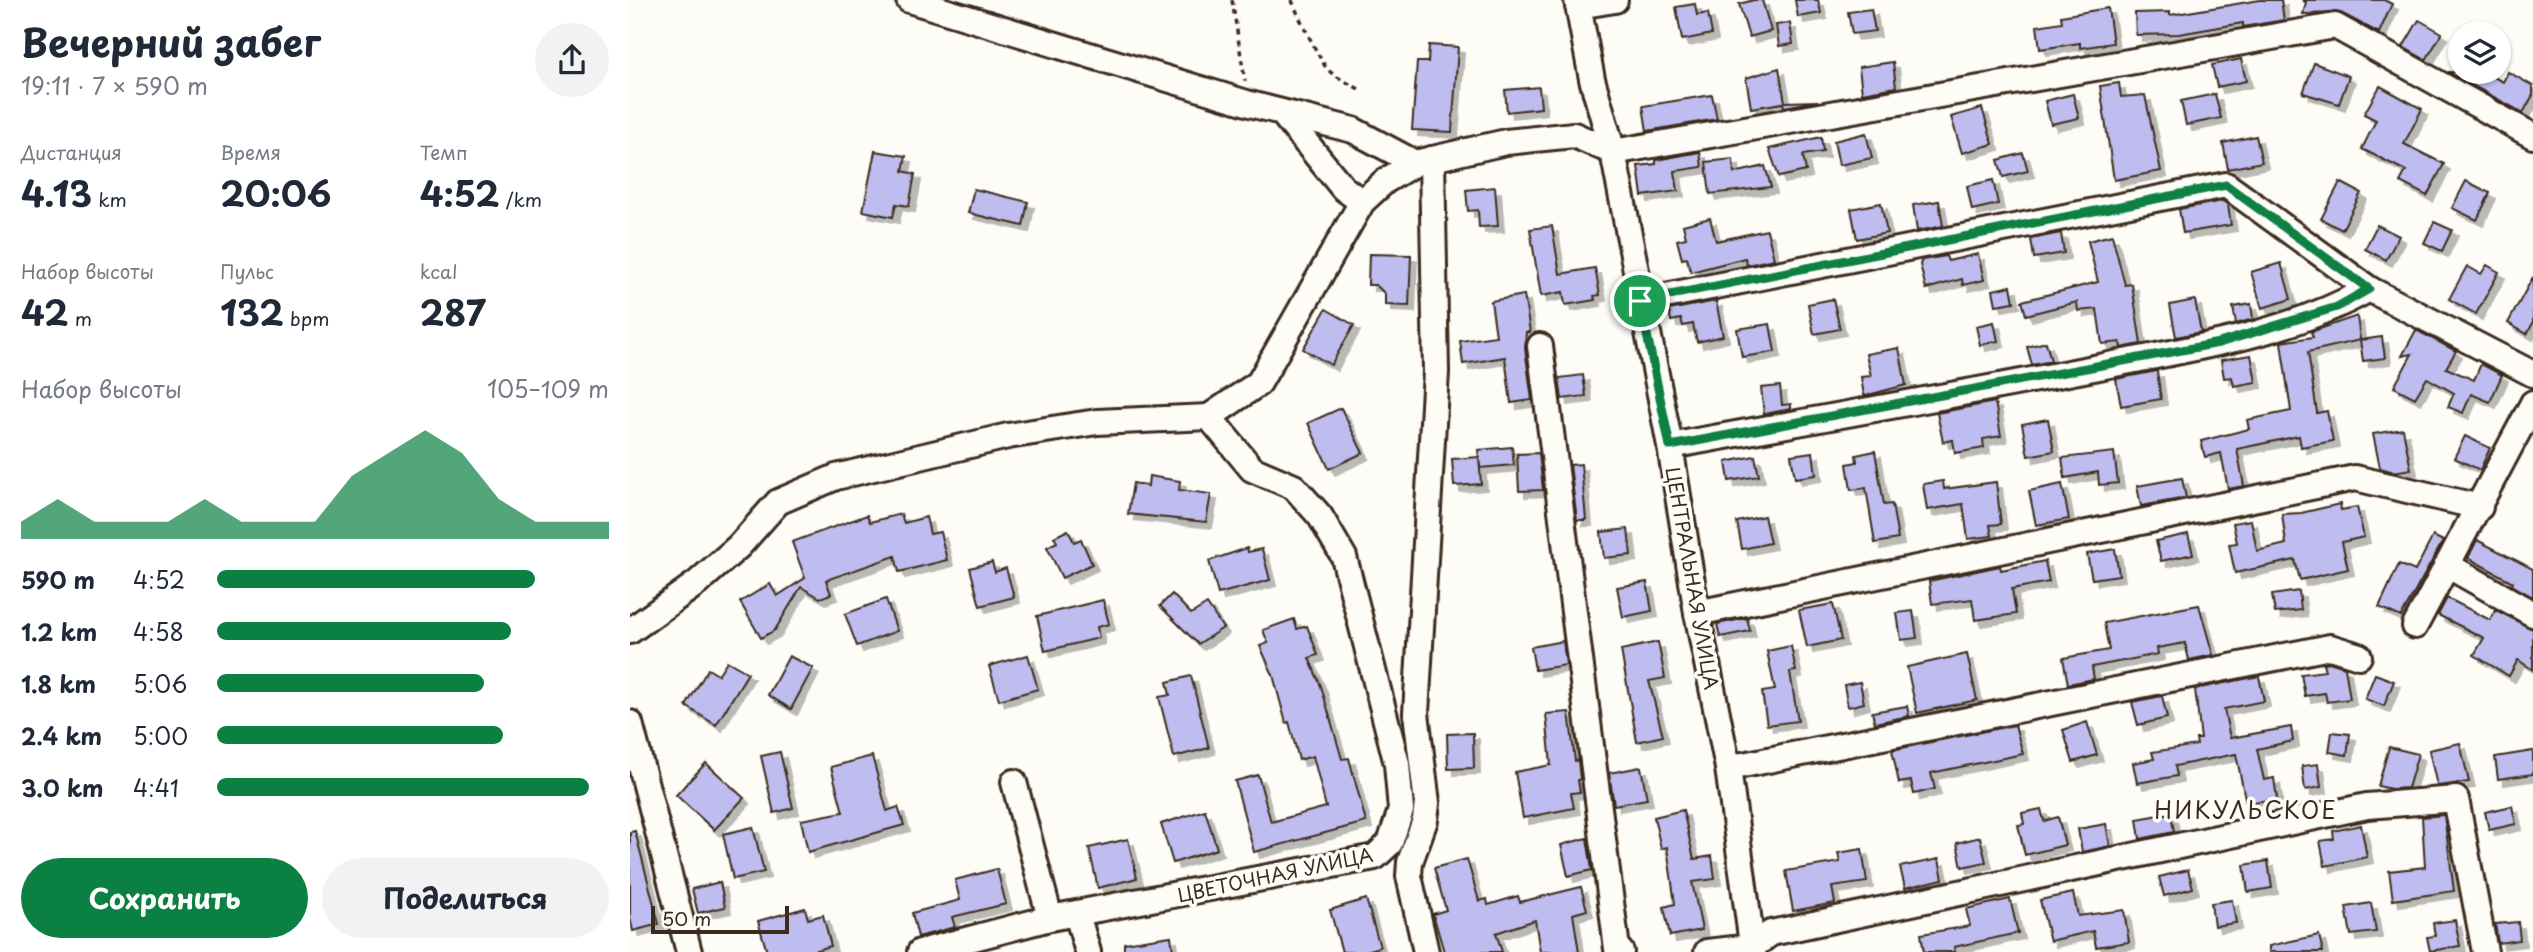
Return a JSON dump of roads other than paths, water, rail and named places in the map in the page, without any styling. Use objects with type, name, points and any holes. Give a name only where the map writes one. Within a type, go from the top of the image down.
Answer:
[{"type":"street","points":[[909,0],[1250,104],[1353,130],[1424,161]]},
{"type":"street","points":[[1578,3],[1615,0]]},
{"type":"street","name":"ЦЕНТРАЛЬНАЯ УЛИЦА","points":[[1578,3],[1592,79],[1613,152],[1670,446],[1697,613],[1728,768],[1752,949]]},
{"type":"street","points":[[630,631],[697,583],[739,546],[778,502],[836,477],[1033,432],[1097,422],[1209,416],[1259,383],[1362,202],[1385,181],[1424,161],[1506,142],[1574,135],[1613,152],[2335,26],[2533,136]]},
{"type":"street","points":[[1282,113],[1343,188],[1362,202]]},
{"type":"street","points":[[1424,161],[1436,372],[1416,713],[1427,803],[1425,820],[1410,862],[1409,876],[1426,952]]},
{"type":"street","points":[[1640,301],[2226,185],[2369,289],[2533,374]]},
{"type":"street","points":[[1670,446],[2219,343],[2337,307],[2369,289]]},
{"type":"street","points":[[1540,346],[1617,949],[1621,952]]},
{"type":"street","points":[[2415,626],[2533,403]]},
{"type":"street","name":"ЦВЕТОЧНАЯ УЛИЦА","points":[[920,952],[1051,918],[1375,857],[1390,843],[1401,810],[1397,764],[1344,557],[1320,516],[1294,487],[1252,469],[1209,416]]},
{"type":"street","points":[[1697,613],[2355,478],[2480,507]]},
{"type":"street","points":[[2447,565],[2533,614]]},
{"type":"street","points":[[1728,768],[2330,647],[2359,656]]},
{"type":"street","points":[[630,723],[689,952]]},
{"type":"street","points":[[1014,782],[1051,918]]},
{"type":"street","points":[[1707,952],[1752,949],[1771,933],[2353,809],[2456,799],[2485,952]]},
{"type":"street","points":[[1077,914],[1088,952]]},
{"type":"district","name":"НИКУЛЬСКОЕ","points":[[2246,809]]}]
